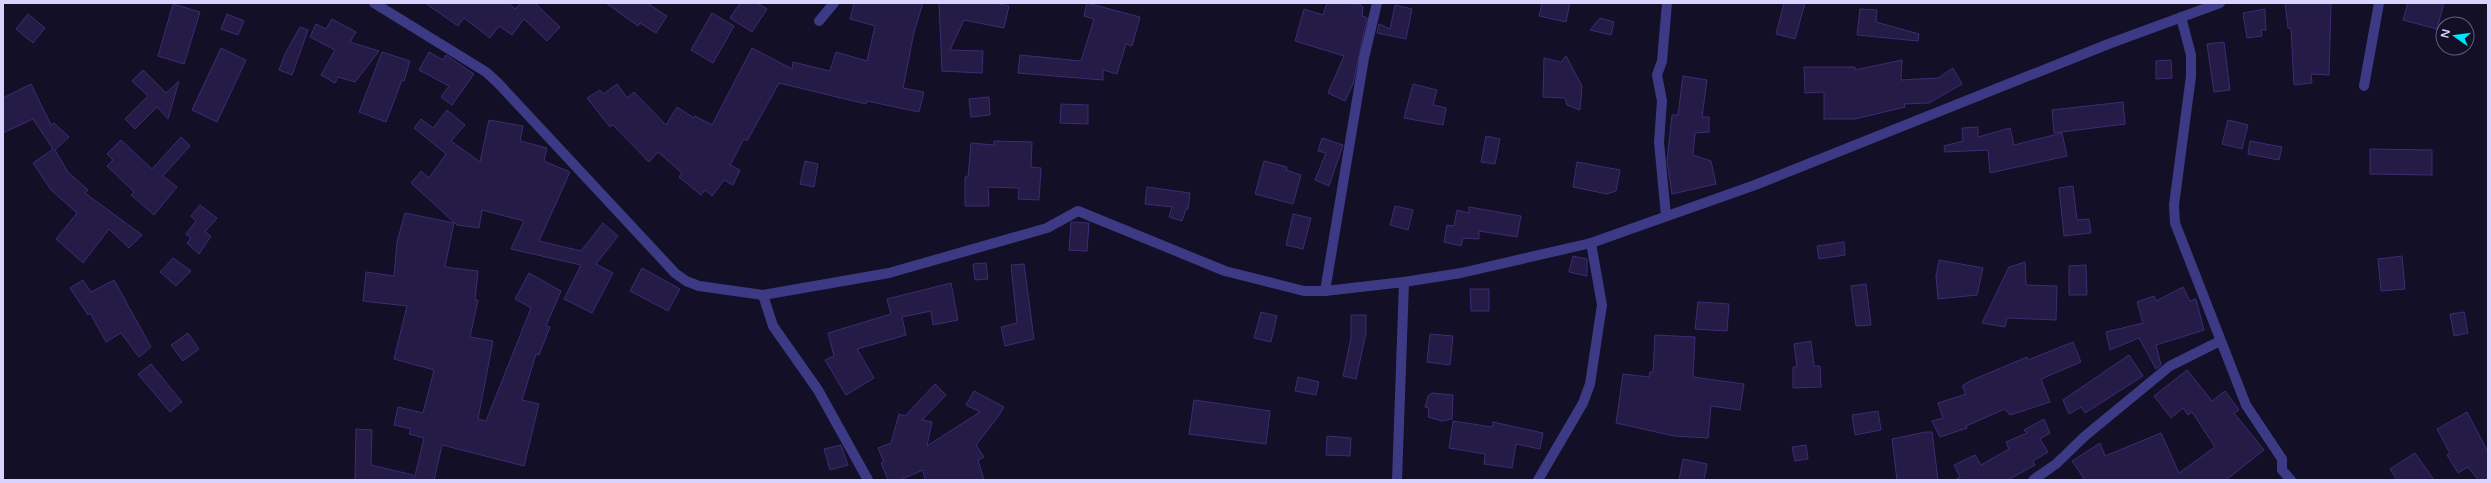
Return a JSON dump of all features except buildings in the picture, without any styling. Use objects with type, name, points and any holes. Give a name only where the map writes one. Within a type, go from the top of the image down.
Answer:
[{"type":"street","points":[[374,3],[486,72],[498,83],[675,273],[686,281],[699,286],[763,295],[889,273],[1047,228],[1078,211],[1225,270],[1304,291],[1325,291],[1404,282],[1461,273],[1591,243],[1755,184],[2111,43],[2220,3]]},
{"type":"street","points":[[819,21],[834,3]]},
{"type":"street","points":[[1325,291],[1364,58],[1376,3]]},
{"type":"street","points":[[1666,216],[1659,142],[1662,101],[1657,75],[1662,61],[1667,3]]},
{"type":"street","points":[[2364,86],[2378,3]]},
{"type":"street","points":[[2181,17],[2191,55],[2191,76],[2174,213],[2175,223],[2220,342],[2246,405],[2282,459],[2282,470],[2291,480]]},
{"type":"street","points":[[1538,480],[1583,403],[1590,384],[1602,305],[1591,243]]},
{"type":"street","points":[[1397,480],[1404,282]]},
{"type":"street","points":[[763,295],[773,326],[818,390],[868,480]]},
{"type":"street","points":[[2033,480],[2056,464],[2085,436],[2170,366],[2220,342]]}]
